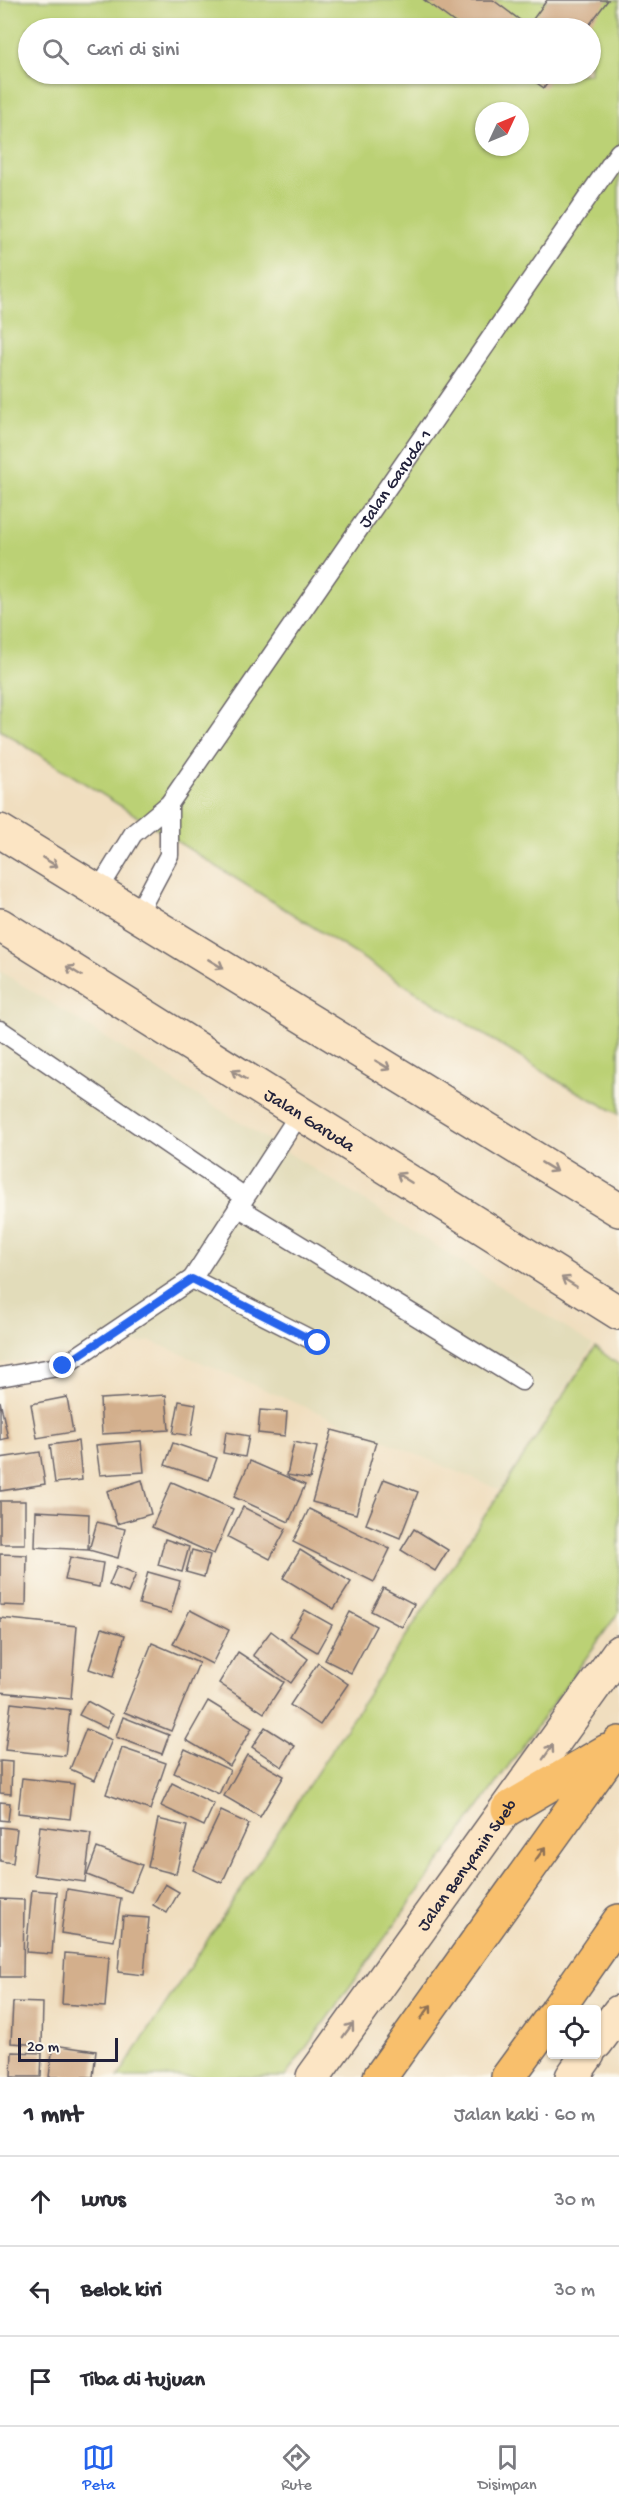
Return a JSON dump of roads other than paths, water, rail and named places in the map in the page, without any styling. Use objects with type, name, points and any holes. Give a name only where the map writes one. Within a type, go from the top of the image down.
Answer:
[{"type":"main road","points":[[0,831],[619,1209]]},
{"type":"main road","name":"Jalan Garuda","points":[[0,925],[619,1313]]},
{"type":"main road","name":"Jalan Benyamin Sueb","points":[[313,2077],[619,1652]]},
{"type":"main road","points":[[508,1809],[618,1744]]},
{"type":"main road","points":[[380,2077],[618,1744]]},
{"type":"main road","points":[[560,2005],[619,1921]]},
{"type":"main road","points":[[592,1960],[619,1938]]},
{"type":"main road","points":[[601,2037],[619,2012]]},
{"type":"main road","points":[[508,2077],[547,2024]]},
{"type":"main road","points":[[572,2077],[585,2059]]},
{"type":"lane","name":"Jalan Garuda 1","points":[[98,891],[133,834],[169,804],[619,152]]},
{"type":"lane","points":[[137,915],[169,855],[169,804]]},
{"type":"lane","points":[[0,1030],[241,1202],[522,1381]]},
{"type":"lane","points":[[0,1377],[63,1366],[192,1279],[300,1113]]},
{"type":"lane","points":[[192,1279],[318,1343]]}]
